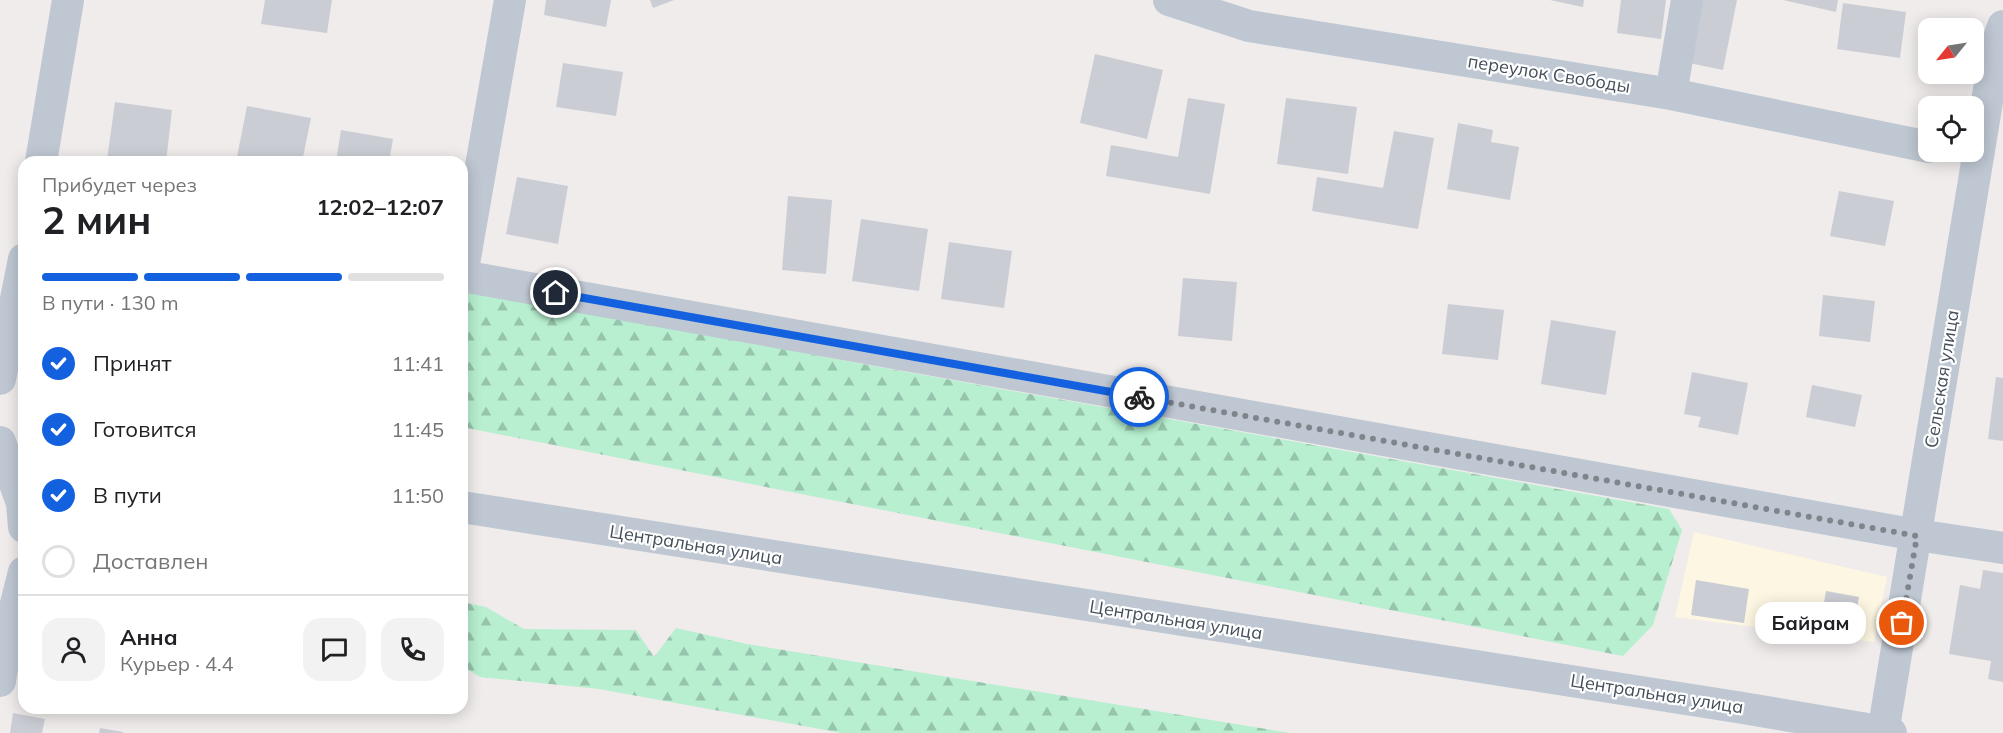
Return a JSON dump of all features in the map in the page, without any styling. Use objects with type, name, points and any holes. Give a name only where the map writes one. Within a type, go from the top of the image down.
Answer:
[{"type":"street","points":[[42,156],[68,0]]},
{"type":"street","points":[[468,242],[510,0]]},
{"type":"street","name":"переулок Свободы","points":[[1169,0],[1249,26],[1671,93],[1918,145]]},
{"type":"street","points":[[1671,93],[1687,0]]},
{"type":"street","name":"Сельская улица","points":[[1982,96],[2003,26]]},
{"type":"street","name":"Сельская улица","points":[[1886,733],[1917,536],[1965,162]]},
{"type":"street","points":[[468,277],[1917,536],[2003,548]]},
{"type":"street","points":[[0,379],[18,290]]},
{"type":"street","points":[[7,449],[18,489]]},
{"type":"street","name":"Центральная улица","points":[[468,508],[1743,708],[1886,733]]},
{"type":"street","points":[[0,681],[6,643],[18,596]]},
{"type":"shaded area","points":[[1694,532],[1887,577],[1874,642],[1675,617]]},
{"type":"green space","points":[[468,291],[1669,509],[1682,530],[1653,625],[1623,656],[468,428]]},
{"type":"green space","points":[[468,603],[486,607],[524,629],[636,630],[654,657],[676,628],[747,644],[1290,733],[842,733],[599,689],[480,677],[468,670]]},
{"type":"building","points":[[265,0],[332,0],[327,33],[261,24]]},
{"type":"building","points":[[546,0],[611,0],[606,27],[544,15]]},
{"type":"building","points":[[650,0],[674,0],[653,8]]},
{"type":"building","points":[[1550,0],[1584,0],[1583,7]]},
{"type":"building","points":[[1621,0],[1666,0],[1661,39],[1617,33]]},
{"type":"building","points":[[1702,0],[1737,0],[1723,70],[1689,63]]},
{"type":"building","points":[[1783,0],[1838,0],[1836,12]]},
{"type":"building","points":[[1843,3],[1906,12],[1900,58],[1837,49]]},
{"type":"building","points":[[1095,54],[1163,70],[1147,139],[1080,123]]},
{"type":"building","points":[[563,63],[623,72],[616,116],[556,107]]},
{"type":"building","points":[[1188,98],[1225,104],[1210,194],[1106,176],[1111,145],[1178,157]]},
{"type":"building","points":[[1286,98],[1357,107],[1348,174],[1277,164]]},
{"type":"building","points":[[115,102],[172,110],[167,156],[108,156]]},
{"type":"building","points":[[247,106],[311,118],[303,156],[237,156]]},
{"type":"building","points":[[1458,123],[1493,130],[1491,142],[1519,147],[1510,200],[1447,189]]},
{"type":"building","points":[[341,130],[393,139],[390,156],[337,156]]},
{"type":"building","points":[[1394,131],[1434,138],[1418,229],[1312,211],[1317,177],[1383,188]]},
{"type":"building","points":[[517,177],[568,186],[558,244],[506,234]]},
{"type":"building","points":[[1839,191],[1894,201],[1885,246],[1830,236]]},
{"type":"building","points":[[788,196],[832,200],[826,274],[782,270]]},
{"type":"building","points":[[861,219],[928,229],[919,291],[852,281]]},
{"type":"building","points":[[949,242],[1012,251],[1004,308],[941,299]]},
{"type":"building","points":[[1183,278],[1237,282],[1232,341],[1178,336]]},
{"type":"building","points":[[1823,295],[1875,301],[1870,342],[1819,336]]},
{"type":"building","points":[[1448,304],[1504,310],[1498,360],[1442,354]]},
{"type":"building","points":[[1551,320],[1616,331],[1606,395],[1541,384]]},
{"type":"building","points":[[1692,372],[1748,383],[1738,435],[1698,427],[1701,417],[1684,414]]},
{"type":"building","points":[[1996,377],[2003,378],[2003,441],[1988,439]]},
{"type":"building","points":[[1812,385],[1862,395],[1855,427],[1806,417]]},
{"type":"building","points":[[1983,570],[2003,573],[2003,682],[1988,679],[1991,661],[1949,654],[1960,585],[1980,589]]},
{"type":"building","points":[[1696,580],[1749,589],[1744,623],[1691,615]]},
{"type":"building","points":[[1826,591],[1859,597],[1854,626],[1821,620]]},
{"type":"building","points":[[13,713],[45,719],[42,733],[10,733]]},
{"type":"building","points":[[100,728],[123,732],[123,733],[99,733]]},
{"type":"way so far","points":[[1139,397],[1917,536],[1902,623]]},
{"type":"place","name":"Байрам","points":[[1902,623]]},
{"type":"route","points":[[556,293],[1139,397]]}]
